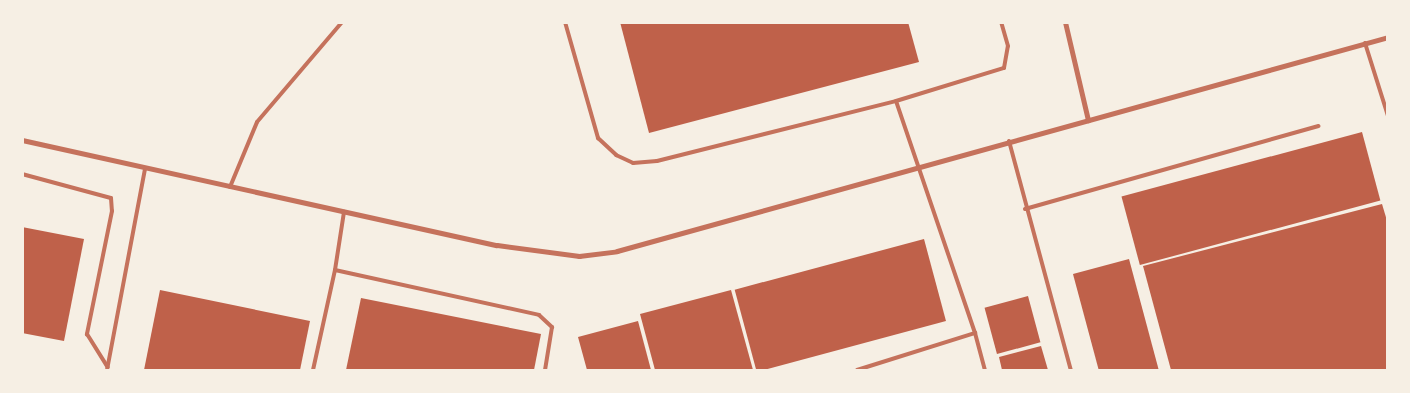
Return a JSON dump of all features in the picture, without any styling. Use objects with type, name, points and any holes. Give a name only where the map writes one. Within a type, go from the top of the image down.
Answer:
[{"type":"street","points":[[1065,22],[1088,120]]},
{"type":"street","points":[[22,140],[145,169],[497,245],[579,256],[617,251],[1388,37]]},
{"type":"lane","points":[[230,187],[257,122],[342,22]]},
{"type":"lane","points":[[565,22],[598,138],[616,155],[633,162],[657,161],[896,101],[1004,68],[1008,46],[1001,22]]},
{"type":"lane","points":[[1365,44],[1388,116]]},
{"type":"lane","points":[[896,101],[918,166],[931,196],[985,370]]},
{"type":"lane","points":[[1025,209],[1319,126]]},
{"type":"lane","points":[[1009,141],[1025,209],[1071,370]]},
{"type":"lane","points":[[107,369],[145,169]]},
{"type":"lane","points":[[22,174],[111,198],[112,211],[88,322],[88,334],[107,369]]},
{"type":"lane","points":[[313,370],[335,270],[344,212]]},
{"type":"lane","points":[[335,270],[539,315],[552,327],[544,370]]},
{"type":"lane","points":[[857,370],[975,333]]},
{"type":"building","points":[[620,22],[908,22],[919,62],[649,133]]},
{"type":"building","points":[[1362,132],[1380,201],[1140,265],[1121,196]]},
{"type":"building","points":[[1382,204],[1388,224],[1388,370],[1171,370],[1143,266]]},
{"type":"building","points":[[22,227],[84,239],[64,341],[22,333]]},
{"type":"building","points":[[924,239],[946,321],[764,370],[756,370],[735,290]]},
{"type":"building","points":[[1129,259],[1159,370],[1099,370],[1073,274]]},
{"type":"building","points":[[160,290],[310,321],[300,370],[144,370]]},
{"type":"building","points":[[731,290],[753,370],[655,370],[640,314]]},
{"type":"building","points":[[1028,296],[1040,342],[997,354],[985,308]]},
{"type":"building","points":[[361,298],[541,334],[534,370],[346,370]]},
{"type":"building","points":[[638,321],[651,370],[587,370],[578,337]]},
{"type":"building","points":[[1041,346],[1048,370],[1002,370],[999,357]]}]
